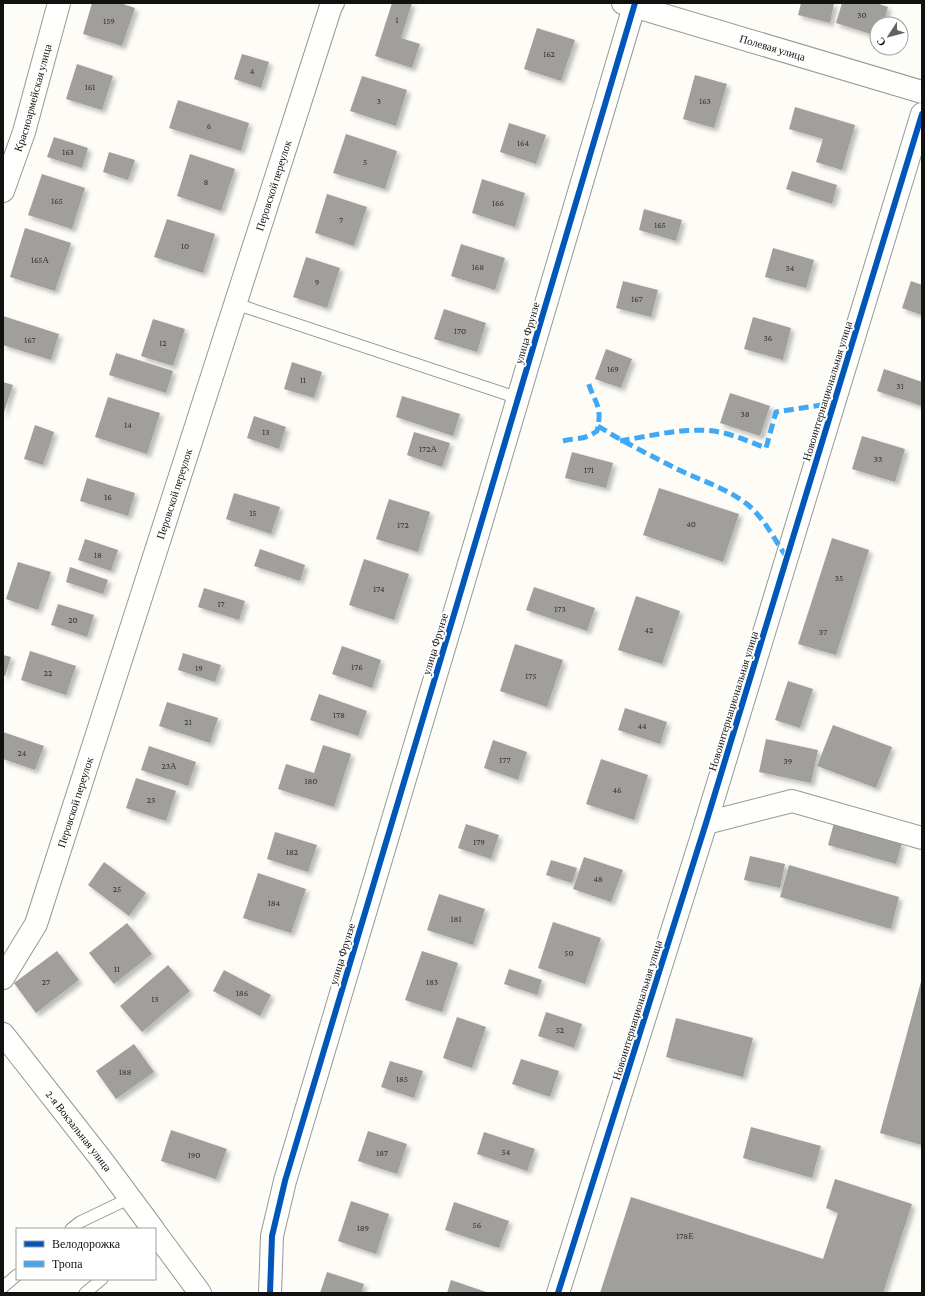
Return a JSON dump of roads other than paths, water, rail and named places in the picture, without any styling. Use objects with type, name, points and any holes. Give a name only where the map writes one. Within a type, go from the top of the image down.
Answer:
[{"type":"street","name":"Красноармейская улица","points":[[3,191],[24,132],[59,3]]},
{"type":"street","name":"Перовской переулок","points":[[3,978],[36,924],[331,6],[334,3]]},
{"type":"street","name":"Полевая улица","points":[[630,4],[922,92]]},
{"type":"street","name":"улица Фрунзе","points":[[270,1293],[272,1236],[285,1181],[518,398],[630,4]]},
{"type":"street","name":"Новоинтернациональная улица","points":[[558,1293],[706,823],[922,114]]},
{"type":"street","points":[[706,823],[792,801],[922,838]]},
{"type":"street","name":"2-я Вокзальная улица","points":[[3,1035],[152,1228]]},
{"type":"street","name":"2-я Вокзальная улица","points":[[156,1233],[200,1293]]},
{"type":"lane","points":[[236,304],[518,398]]},
{"type":"lane","points":[[72,1228],[80,1222],[130,1198]]},
{"type":"lane","points":[[3,1287],[16,1276]]},
{"type":"lane","points":[[85,1293],[101,1280]]}]
